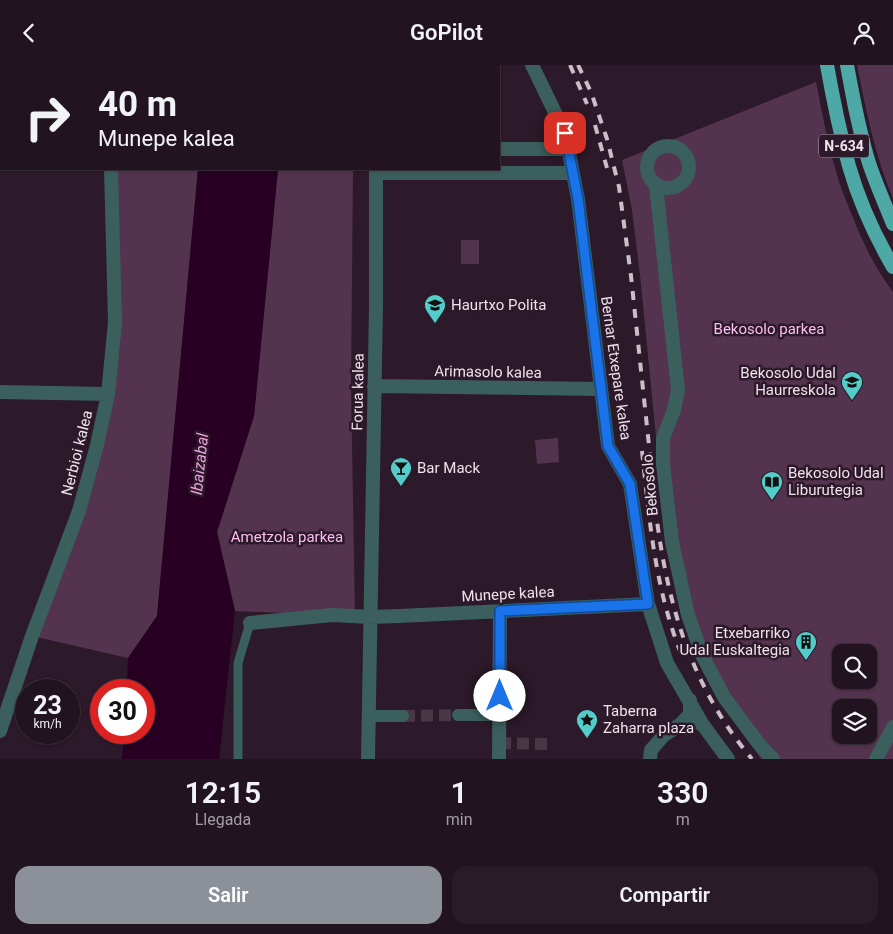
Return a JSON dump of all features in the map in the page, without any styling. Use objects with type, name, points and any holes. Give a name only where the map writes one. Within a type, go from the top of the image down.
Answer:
[{"type":"highway","name":"N-634","points":[[827,65],[850,168],[881,246],[893,267]]},
{"type":"highway","name":"N-634","points":[[847,65],[856,112],[869,162],[878,190],[893,224]]},
{"type":"street","name":"Bernar Etxepare kalea","points":[[532,65],[565,133],[578,199],[608,446],[630,484],[648,604],[667,663],[704,725],[728,759]]},
{"type":"street","points":[[500,149],[568,149]]},
{"type":"street","name":"Nerbioi kalea","points":[[0,731],[32,636],[79,511],[98,445],[108,394],[115,322],[111,170]]},
{"type":"street","points":[[376,171],[573,173]]},
{"type":"street","name":"Forua kalea","points":[[368,759],[376,296],[376,171]]},
{"type":"street","name":"Bekosolo","points":[[656,185],[678,390],[674,410],[663,438],[663,464],[672,542],[688,615],[702,655],[724,697],[759,744],[773,759]]},
{"type":"street","name":"Arimasolo kalea","points":[[374,386],[601,389]]},
{"type":"street","points":[[0,392],[108,394]]},
{"type":"street","name":"Munepe kalea","points":[[370,617],[648,604]]},
{"type":"street","points":[[499,759],[500,611]]},
{"type":"street","points":[[250,623],[332,615],[370,617]]},
{"type":"street","points":[[650,759],[651,750],[664,735],[681,724],[690,714],[690,699]]},
{"type":"street","points":[[458,715],[500,715]]},
{"type":"street","points":[[368,716],[403,716]]},
{"type":"street","points":[[681,724],[697,722],[704,725]]},
{"type":"street","points":[[876,759],[893,727]]},
{"type":"lane","points":[[238,759],[238,663],[250,623]]},
{"type":"green space","points":[[857,65],[893,65],[893,199],[876,150]]},
{"type":"green space","name":"Bekosolo parkea","points":[[816,82],[830,149],[843,192],[868,251],[893,292],[893,759],[761,759],[703,672],[682,607],[666,520],[632,210],[622,160]]},
{"type":"green space","points":[[110,170],[198,170],[157,616],[128,658],[32,636],[79,511],[108,394]]},
{"type":"green space","name":"Ametzola parkea","points":[[278,170],[353,170],[351,386],[355,616],[235,611],[217,532],[254,416]]},
{"type":"green space","points":[[461,240],[479,240],[479,264],[461,264]]},
{"type":"green space","points":[[558,438],[559,462],[537,464],[535,440]]},
{"type":"water","name":"Ibaizabal","points":[[198,170],[278,170],[254,416],[217,532],[235,611],[219,759],[122,759],[123,744],[155,744],[155,679],[127,679],[128,658],[157,616]]},
{"type":"tunnel","points":[[403,716],[458,715]]},
{"type":"tunnel","points":[[499,743],[547,744]]},
{"type":"railway","points":[[570,65],[587,104]]},
{"type":"railway","points":[[578,65],[591,92],[607,139],[619,187],[631,276],[657,521],[669,586],[677,617],[699,676],[731,732],[752,759]]},
{"type":"railway","points":[[595,125],[607,168]]},
{"type":"railway","points":[[642,451],[651,532],[660,583],[666,609],[684,661]]},
{"type":"place","name":"Haurtxo Polita","points":[[435,324]]},
{"type":"place","name":"Bekosolo Udal Haurreskola","points":[[852,401]]},
{"type":"place","name":"Bar Mack","points":[[401,487]]},
{"type":"place","name":"Bekosolo Udal Liburutegia","points":[[772,501]]},
{"type":"place","name":"Etxebarriko Udal Euskaltegia","points":[[806,661]]},
{"type":"place","name":"Taberna Zaharra plaza","points":[[587,739]]},
{"type":"route","points":[[500,696],[500,611],[648,604],[630,484],[608,446],[578,199],[565,133]]}]
